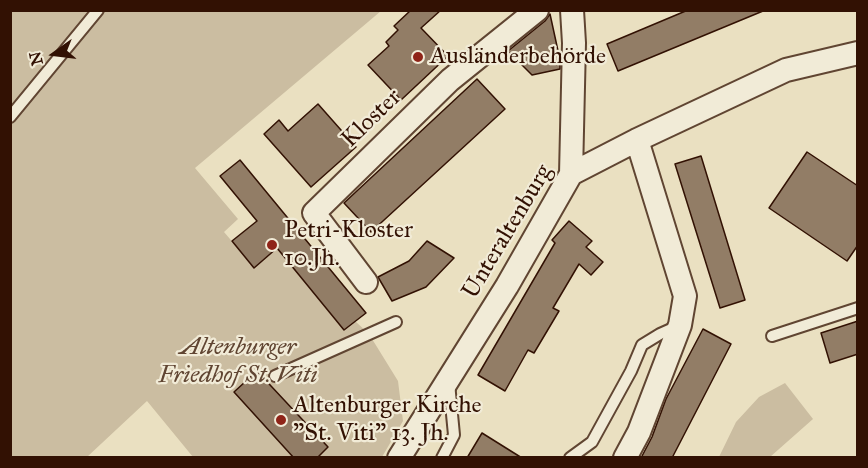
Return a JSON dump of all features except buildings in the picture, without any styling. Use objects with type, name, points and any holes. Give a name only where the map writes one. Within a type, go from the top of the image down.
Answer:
[{"type":"street","name":"Kloster","points":[[366,282],[314,213],[450,80],[537,10]]},
{"type":"street","points":[[571,174],[574,43],[572,10]]},
{"type":"street","name":"Unteraltenburg","points":[[399,458],[507,286],[571,174],[637,140],[786,70],[858,53]]},
{"type":"street","points":[[625,458],[639,432],[680,325],[685,296],[637,140]]},
{"type":"lane","points":[[10,117],[98,10]]},
{"type":"lane","points":[[772,336],[858,308]]},
{"type":"lane","points":[[274,376],[396,322]]},
{"type":"lane","points":[[570,458],[592,442],[631,371],[642,345],[680,325]]},
{"type":"lane","points":[[442,458],[454,435],[449,378]]},
{"type":"green space","name":"Altenburger Friedhof St. Viti","points":[[10,11],[381,11],[195,168],[238,219],[224,232],[254,267],[277,248],[344,330],[355,321],[369,334],[398,381],[403,421],[382,457],[193,457],[147,401],[87,457],[11,457]]},
{"type":"green space","points":[[785,383],[813,419],[770,457],[719,457],[736,422],[759,397]]},
{"type":"place","name":"Ausländerbehörde","points":[[418,57]]},
{"type":"place","name":"Petri-Kloster 10.Jh.","points":[[272,245]]},
{"type":"place","name":"Altenburger Kirche \"St. Viti\" 13. Jh.","points":[[281,420]]}]
